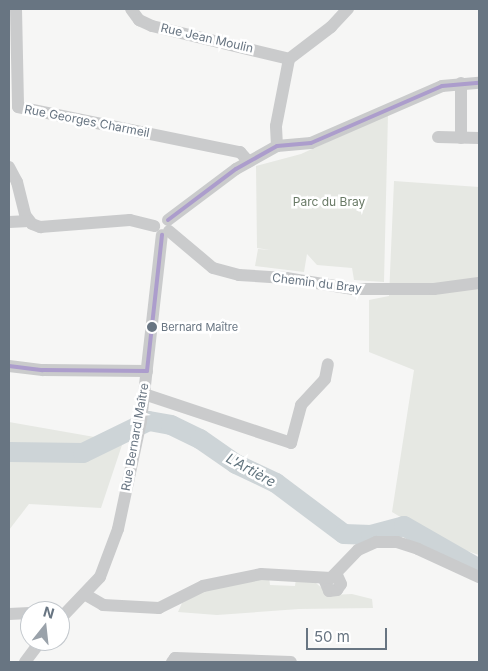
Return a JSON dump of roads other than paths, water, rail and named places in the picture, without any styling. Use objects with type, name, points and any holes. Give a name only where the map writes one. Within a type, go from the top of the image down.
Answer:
[{"type":"street","name":"Rue Georges Charmeil","points":[[16,9],[18,108],[240,152],[249,162]]},
{"type":"street","name":"Rue Jean Moulin","points":[[131,9],[139,20],[152,26],[289,59]]},
{"type":"street","points":[[277,146],[276,126],[289,59],[331,27],[348,9]]},
{"type":"street","points":[[461,83],[461,138]]},
{"type":"street","points":[[9,222],[29,221],[40,226],[135,220],[163,228],[189,201],[277,146],[311,143],[417,94],[461,83],[479,83]]},
{"type":"street","points":[[438,137],[479,138]]},
{"type":"street","points":[[9,166],[29,221]]},
{"type":"street","name":"Chemin du Bray","points":[[163,228],[213,268],[239,275],[286,278],[353,289],[434,289],[479,283]]},
{"type":"street","name":"Rue Bernard Maître","points":[[70,610],[86,595],[106,566],[112,548],[139,426],[163,228]]},
{"type":"street","points":[[144,394],[291,443],[301,405],[325,379],[328,364]]},
{"type":"street","points":[[9,366],[43,370],[147,371]]},
{"type":"street","points":[[86,595],[103,605],[159,608],[209,584],[261,574],[283,573],[324,579],[337,575],[365,545],[397,542],[479,577]]},
{"type":"street","points":[[25,662],[33,651]]},
{"type":"street","points":[[173,660],[289,662]]},
{"type":"waterway","name":"L'Artière","points":[[9,452],[83,453],[149,421],[171,425],[200,439],[236,464],[276,483],[344,534],[371,535],[404,526],[479,569]]},
{"type":"place","name":"Bernard Maître","points":[[152,327]]},
{"type":"park label","name":"Parc du Bray","points":[[329,202]]}]
